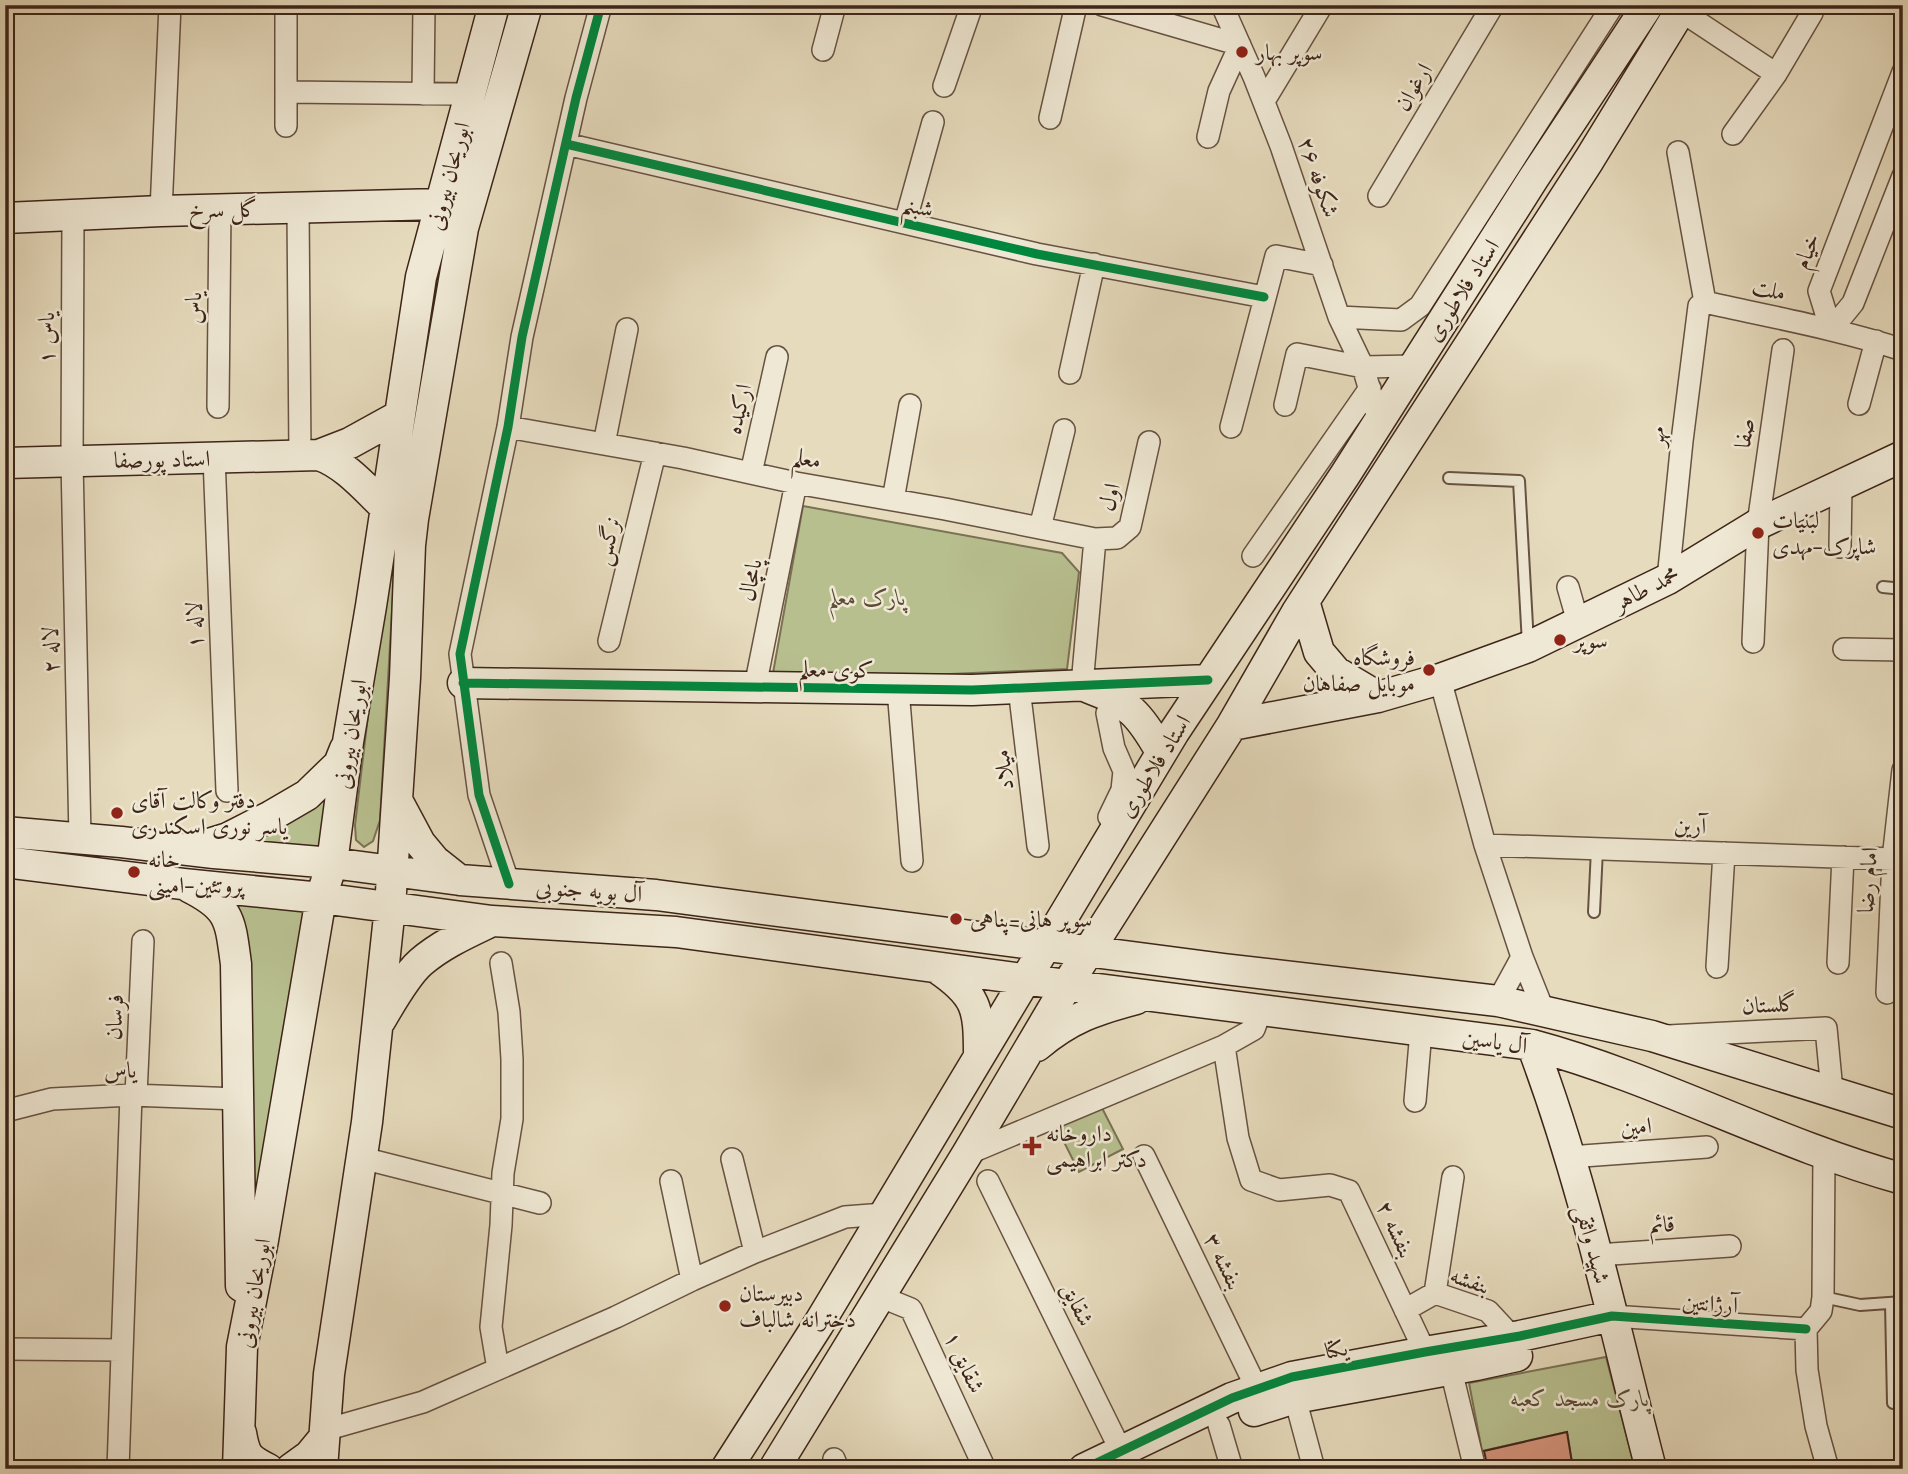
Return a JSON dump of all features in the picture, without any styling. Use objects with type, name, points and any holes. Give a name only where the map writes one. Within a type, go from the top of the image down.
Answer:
[{"type":"main road","name":"ابوریحان بیرونی","points":[[238,1469],[242,1348],[321,898],[332,863],[348,742],[421,277],[494,5]]},
{"type":"main road","name":"ابوریحان بیرونی","points":[[322,1469],[329,1374],[367,1122],[390,907],[405,678],[410,545],[415,506],[463,228],[527,5]]},
{"type":"main road","name":"استاد فلاطوری","points":[[774,1469],[1067,985],[1232,725],[1304,601],[1584,169],[1683,8]]},
{"type":"main road","points":[[1642,14],[1662,41]]},
{"type":"main road","name":"استاد فلاطوری","points":[[726,1469],[818,1325],[1161,752],[1642,14]]},
{"type":"main road","name":"گل سرخ","points":[[5,218],[440,204]]},
{"type":"main road","points":[[309,455],[350,443],[399,416]]},
{"type":"main road","points":[[309,455],[332,459],[385,507]]},
{"type":"main road","name":"استاد پورصفا","points":[[5,463],[309,455]]},
{"type":"main road","name":"محمد طاهر","points":[[1232,725],[1378,697],[1440,679],[1528,647],[1668,579],[1758,524],[1903,456]]},
{"type":"main road","points":[[1304,601],[1319,652],[1336,672],[1378,697]]},
{"type":"main road","name":"کوی معلم","points":[[463,684],[972,690],[1208,680]]},
{"type":"main road","name":"کوی معلم","points":[[1083,685],[1113,697],[1131,708],[1147,727],[1161,752]]},
{"type":"main road","points":[[189,850],[228,838],[307,795],[339,764],[348,742]]},
{"type":"main road","points":[[397,800],[427,852],[460,880]]},
{"type":"main road","name":"آل بویه جنوبی","points":[[5,832],[332,863],[460,880],[656,895],[1088,951]]},
{"type":"main road","name":"آل بویه جنوبی","points":[[5,862],[321,898],[492,921],[676,932],[1067,985]]},
{"type":"main road","points":[[183,884],[209,897],[225,911],[232,931],[236,964],[242,1348]]},
{"type":"main road","points":[[1123,895],[1124,922],[1130,937],[1162,961]]},
{"type":"main road","points":[[975,936],[1026,926],[1072,901]]},
{"type":"main road","points":[[821,951],[824,917]]},
{"type":"main road","points":[[377,1027],[418,964],[446,943],[492,921]]},
{"type":"main road","name":"آل یاسین","points":[[1088,951],[1498,1001],[1652,1036],[1903,1114]]},
{"type":"main road","points":[[937,967],[957,982],[972,999],[979,1022],[979,1055]]},
{"type":"main road","points":[[1216,1004],[1207,1000],[1202,992],[1202,982],[1206,974],[1215,969],[1224,969]]},
{"type":"main road","name":"آل یاسین","points":[[1067,985],[1532,1045],[1590,1061],[1824,1154],[1903,1179]]},
{"type":"main road","points":[[1023,1058],[1052,1033],[1082,1016],[1149,996]]},
{"type":"main road","name":"شهید واثقی","points":[[1532,1045],[1553,1101],[1597,1255],[1651,1469]]},
{"type":"main road","points":[[1553,1101],[1590,1061]]},
{"type":"main road","name":"یکتا","points":[[1124,1460],[1232,1398],[1292,1377],[1424,1352],[1519,1343],[1614,1325]]},
{"type":"main road","name":"یکتا","points":[[1084,1469],[1124,1460],[1239,1415],[1296,1398],[1451,1370],[1519,1343]]},
{"type":"main road","points":[[241,1429],[244,1447],[251,1461],[268,1469]]},
{"type":"main road","points":[[291,1469],[309,1455],[324,1435]]},
{"type":"street","points":[[160,211],[170,5]]},
{"type":"street","points":[[286,5],[286,126]]},
{"type":"street","points":[[423,94],[424,5]]},
{"type":"street","points":[[509,884],[479,795],[460,654],[508,427],[522,337],[601,5]]},
{"type":"street","points":[[823,50],[835,5]]},
{"type":"street","points":[[944,86],[972,5]]},
{"type":"street","points":[[1050,118],[1076,5]]},
{"type":"street","points":[[1102,5],[1240,45],[1219,91],[1208,137]]},
{"type":"street","name":"شکوفه ۲۶","points":[[1222,5],[1264,101],[1339,317],[1363,367],[1379,421]]},
{"type":"street","points":[[1264,101],[1322,5]]},
{"type":"street","name":"ارغوان","points":[[1379,196],[1493,5]]},
{"type":"street","points":[[1339,317],[1401,320],[1420,306],[1613,5]]},
{"type":"street","points":[[1683,8],[1776,74]]},
{"type":"street","points":[[1733,134],[1776,74],[1812,13]]},
{"type":"street","name":"خیام","points":[[1831,330],[1819,291],[1903,72]]},
{"type":"street","points":[[286,92],[470,94]]},
{"type":"street","points":[[905,223],[933,122]]},
{"type":"street","name":"شبنم","points":[[566,144],[1037,254],[1265,297]]},
{"type":"street","points":[[1678,152],[1705,302]]},
{"type":"street","points":[[1831,330],[1853,303],[1903,176]]},
{"type":"street","points":[[298,208],[309,455]]},
{"type":"street","name":"یاس","points":[[218,407],[220,209]]},
{"type":"street","name":"یاس ۱","points":[[72,461],[73,215]]},
{"type":"street","points":[[1231,428],[1276,256],[1322,265]]},
{"type":"street","points":[[1070,373],[1094,264]]},
{"type":"street","name":"ملت","points":[[1705,302],[1876,341],[1903,351]]},
{"type":"street","name":"مهر","points":[[1668,579],[1699,306],[1705,302]]},
{"type":"street","points":[[604,444],[627,329]]},
{"type":"street","points":[[1859,404],[1876,341]]},
{"type":"street","name":"صفا","points":[[1753,642],[1758,524],[1783,350]]},
{"type":"street","points":[[1285,405],[1297,354],[1363,367],[1414,366]]},
{"type":"street","name":"ارکیده","points":[[751,473],[777,357]]},
{"type":"street","points":[[1253,555],[1370,388]]},
{"type":"street","points":[[893,500],[910,405]]},
{"type":"street","name":"معلم","points":[[508,427],[1095,539]]},
{"type":"street","points":[[1040,528],[1064,430]]},
{"type":"street","name":"اول","points":[[1095,539],[1117,538],[1130,527],[1149,442]]},
{"type":"street","name":"نرگس","points":[[609,641],[655,453]]},
{"type":"street","name":"لاله ۱","points":[[214,457],[227,791]]},
{"type":"street","name":"لاله ۲","points":[[72,461],[80,838]]},
{"type":"street","name":"پامچال","points":[[755,687],[796,483]]},
{"type":"street","points":[[1840,547],[1841,486]]},
{"type":"street","points":[[1083,685],[1095,539]]},
{"type":"street","points":[[1568,587],[1578,622]]},
{"type":"street","points":[[1844,649],[1903,650]]},
{"type":"street","points":[[1440,679],[1485,845],[1522,957],[1544,1012]]},
{"type":"street","name":"میلاد","points":[[1020,688],[1038,846]]},
{"type":"street","points":[[898,689],[912,861]]},
{"type":"street","points":[[1107,713],[1114,748],[1124,771],[1122,790],[1106,823],[1112,835]]},
{"type":"street","name":"امام رضا","points":[[1887,993],[1893,859],[1903,770]]},
{"type":"street","name":"آرین","points":[[1485,845],[1893,859]]},
{"type":"street","points":[[1717,967],[1724,853]]},
{"type":"street","points":[[1838,963],[1843,857]]},
{"type":"street","name":"فرسان","points":[[118,1469],[143,942]]},
{"type":"street","points":[[1498,1001],[1522,957]]},
{"type":"street","points":[[498,1369],[491,1327],[503,1173],[512,1119],[510,1024],[501,962]]},
{"type":"street","points":[[967,1154],[1224,1046],[1254,1029],[1261,1010]]},
{"type":"street","name":"گلستان","points":[[1652,1036],[1826,1028],[1832,1091]]},
{"type":"street","points":[[1415,1101],[1420,1031]]},
{"type":"street","name":"بنفشه ۲","points":[[1224,1046],[1238,1138],[1251,1180],[1279,1190],[1330,1185],[1349,1191],[1424,1352]]},
{"type":"street","name":"یاس","points":[[5,1111],[52,1100],[134,1095],[238,1099]]},
{"type":"street","name":"امین","points":[[1569,1157],[1707,1147]]},
{"type":"street","points":[[1824,1154],[1824,1297],[1821,1311],[1806,1329],[1807,1370],[1816,1426],[1828,1469]]},
{"type":"street","name":"بنفشه ۳","points":[[1144,1156],[1257,1389]]},
{"type":"street","points":[[362,1158],[540,1203]]},
{"type":"street","points":[[732,1159],[755,1252]]},
{"type":"street","points":[[1435,1293],[1453,1177]]},
{"type":"street","points":[[671,1181],[692,1280]]},
{"type":"street","name":"شقایق","points":[[988,1181],[1124,1460]]},
{"type":"street","points":[[324,1435],[423,1402],[755,1252],[845,1217],[884,1214]]},
{"type":"street","name":"قائم","points":[[1597,1255],[1730,1246]]},
{"type":"street","name":"بنفشه","points":[[1405,1310],[1435,1293],[1488,1311],[1519,1343]]},
{"type":"street","name":"شقایق ۱","points":[[879,1296],[912,1310],[985,1469]]},
{"type":"street","name":"آرژانتین","points":[[1614,1325],[1806,1329]]},
{"type":"street","points":[[5,1349],[122,1350]]},
{"type":"street","points":[[1451,1370],[1475,1469]]},
{"type":"street","points":[[1296,1398],[1314,1469]]},
{"type":"street","points":[[1219,1425],[1232,1469]]},
{"type":"lane","points":[[1449,478],[1519,481],[1528,647]]},
{"type":"lane","points":[[1883,587],[1903,589]]},
{"type":"lane","points":[[1594,912],[1597,849]]},
{"type":"lane","points":[[1824,1297],[1860,1304],[1897,1303],[1893,1403]]},
{"type":"green space","points":[[407,436],[416,437],[394,575],[380,820],[373,841],[364,847],[356,840],[355,825],[377,640]]},
{"type":"green space","name":"پارک معلم","points":[[803,506],[1062,553],[1079,572],[1067,669],[905,676],[773,673]]},
{"type":"green space","points":[[341,773],[328,850],[240,842]]},
{"type":"green space","points":[[227,902],[307,910],[249,1261]]},
{"type":"green space","points":[[1100,1104],[1123,1149],[1079,1172],[1056,1126]]},
{"type":"green space","name":"پارک مسجد کعبه","points":[[1606,1357],[1635,1469],[1573,1469],[1567,1432],[1482,1451],[1469,1383]]},
{"type":"building","points":[[1567,1432],[1573,1469],[1488,1469],[1484,1451]]},
{"type":"cycle path","points":[[509,884],[479,795],[460,654],[508,427],[522,337],[576,98],[601,5]]},
{"type":"cycle path","points":[[566,144],[1037,254],[1264,297]]},
{"type":"cycle path","points":[[463,683],[972,690],[1208,680]]},
{"type":"cycle path","points":[[1084,1469],[1232,1398],[1292,1377],[1520,1336],[1612,1316],[1806,1329]]},
{"type":"place","name":"سوپر بهار","points":[[1242,52]]},
{"type":"place","name":"لبنیات شاپرک-مهدی","points":[[1758,533]]},
{"type":"place","name":"سوپر","points":[[1560,640]]},
{"type":"place","name":"فروشگاه موبایل صفاهان","points":[[1429,670]]},
{"type":"place","name":"دفتر وکالت آقای یاسر نوری اسکندری","points":[[117,813]]},
{"type":"place","name":"خانه پروتئین-امینی","points":[[134,872]]},
{"type":"place","name":"سوپر هانی-پناهی","points":[[956,919]]},
{"type":"place","name":"داروخانه دکتر ابراهیمی","points":[[1032,1146]]},
{"type":"place","name":"دبیرستان دخترانه شالباف","points":[[725,1306]]}]
